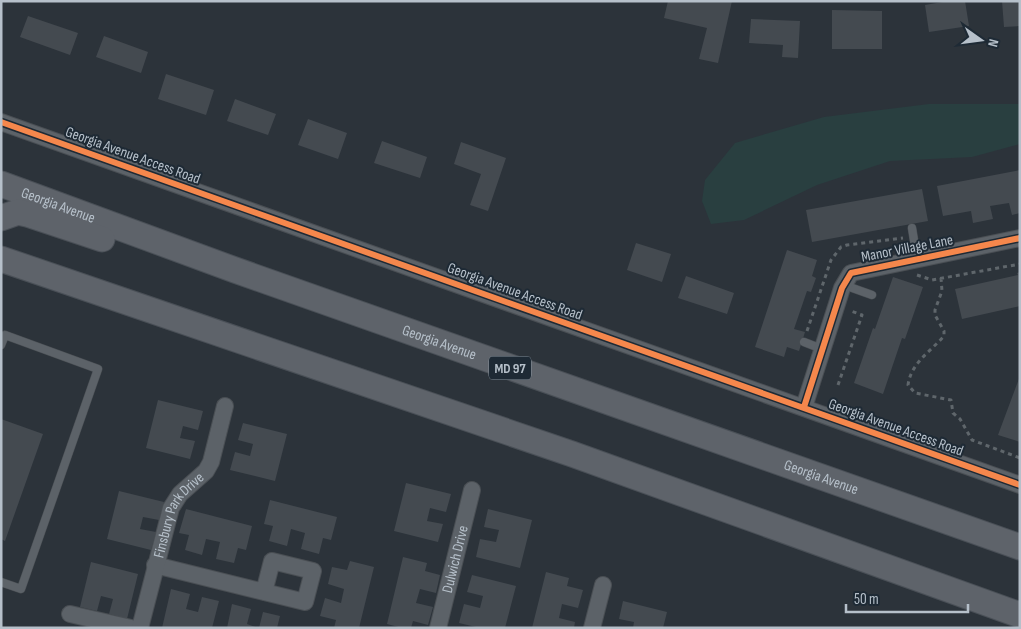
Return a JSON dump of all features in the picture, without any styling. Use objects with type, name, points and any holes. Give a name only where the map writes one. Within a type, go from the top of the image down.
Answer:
[{"type":"main road","name":"Georgia Avenue","points":[[1,184],[235,270],[1020,547]]},
{"type":"main road","points":[[1,218],[18,212],[27,214],[158,257],[235,270]]},
{"type":"main road","points":[[1,259],[572,454],[1020,615]]},
{"type":"street","name":"Georgia Avenue Access Road","points":[[1,122],[1020,484]]},
{"type":"street","name":"Manor Village Lane","points":[[804,407],[822,349],[850,287],[851,272],[916,267],[1020,238]]},
{"type":"street","name":"Finsbury Park Drive","points":[[140,628],[171,508],[180,494],[206,471],[211,462],[225,406]]},
{"type":"street","name":"Dulwich Drive","points":[[438,628],[472,490]]},
{"type":"street","points":[[155,565],[264,592]]},
{"type":"street","points":[[592,628],[603,585]]},
{"type":"street","points":[[70,614],[131,628]]},
{"type":"lane","points":[[912,228],[916,267]]},
{"type":"lane","points":[[850,287],[872,295]]},
{"type":"lane","points":[[1,345],[5,335],[98,369],[21,589],[1,582]]},
{"type":"lane","points":[[804,342],[822,349]]},
{"type":"path","points":[[916,267],[932,280],[1020,264]]},
{"type":"path","points":[[941,278],[942,291],[935,315],[944,331],[944,336],[914,367],[908,385],[915,393],[950,400],[953,413],[960,418],[972,440],[1020,458]]},
{"type":"path","points":[[838,385],[862,315],[849,310],[850,287]]},
{"type":"green space","points":[[929,104],[1020,104],[1020,144],[972,157],[890,161],[817,185],[744,220],[711,224],[702,201],[705,180],[735,143],[824,117]]},
{"type":"building","points":[[668,1],[732,1],[718,63],[699,59],[707,28],[664,18]]},
{"type":"building","points":[[948,1],[965,1],[969,26],[929,32],[925,5]]},
{"type":"building","points":[[1002,1],[1020,1],[1020,26],[1004,27]]},
{"type":"building","points":[[832,10],[882,11],[882,49],[832,49]]},
{"type":"building","points":[[28,16],[78,33],[70,55],[20,37]]},
{"type":"building","points":[[751,19],[800,21],[798,58],[782,57],[783,45],[749,43]]},
{"type":"building","points":[[104,36],[148,52],[141,73],[96,57]]},
{"type":"building","points":[[166,74],[214,90],[206,115],[158,99]]},
{"type":"building","points":[[235,99],[276,114],[268,135],[227,121]]},
{"type":"building","points":[[308,119],[347,133],[338,159],[298,145]]},
{"type":"building","points":[[382,141],[427,157],[420,178],[374,163]]},
{"type":"building","points":[[461,142],[506,158],[488,211],[470,205],[481,174],[454,164]]},
{"type":"building","points":[[1020,170],[1020,213],[1012,215],[1009,203],[990,206],[993,219],[973,223],[971,211],[943,216],[937,186]]},
{"type":"building","points":[[922,189],[928,221],[812,242],[806,210]]},
{"type":"building","points":[[636,243],[671,254],[662,282],[627,270]]},
{"type":"building","points":[[787,250],[817,260],[812,276],[816,278],[811,292],[807,291],[794,329],[805,332],[799,351],[787,347],[784,357],[755,347]]},
{"type":"building","points":[[1020,272],[1020,306],[962,319],[955,289],[1018,275],[1017,273]]},
{"type":"building","points":[[686,276],[734,293],[727,314],[678,298]]},
{"type":"building","points":[[893,277],[923,287],[905,339],[902,338],[883,394],[854,383]]},
{"type":"building","points":[[1020,376],[1020,442],[998,435]]},
{"type":"building","points":[[158,400],[203,411],[198,430],[183,426],[180,438],[195,441],[190,459],[146,448]]},
{"type":"building","points":[[1,419],[43,434],[5,541],[1,539]]},
{"type":"building","points":[[243,423],[287,434],[275,481],[230,470],[235,452],[250,456],[253,444],[238,440]]},
{"type":"building","points":[[406,483],[451,494],[446,512],[430,508],[427,521],[443,524],[438,542],[394,531]]},
{"type":"building","points":[[119,491],[164,502],[159,520],[143,517],[140,529],[156,532],[151,550],[107,539]]},
{"type":"building","points":[[270,500],[337,517],[331,540],[323,538],[319,554],[301,549],[305,533],[291,529],[287,546],[269,541],[273,526],[264,524]]},
{"type":"building","points":[[186,509],[252,526],[246,550],[238,548],[234,563],[216,559],[220,542],[206,539],[202,555],[185,550],[189,535],[179,533]]},
{"type":"building","points":[[488,509],[532,520],[520,568],[476,557],[480,539],[496,542],[499,530],[484,527]]},
{"type":"building","points":[[403,557],[427,563],[425,571],[440,575],[436,593],[420,589],[416,603],[433,607],[428,625],[413,621],[411,628],[402,628],[387,624]]},
{"type":"building","points":[[350,561],[374,567],[359,628],[334,628],[336,620],[320,616],[325,598],[341,603],[344,589],[328,584],[332,567],[347,570]]},
{"type":"building","points":[[91,562],[138,574],[127,619],[109,614],[113,599],[101,596],[97,611],[80,607]]},
{"type":"building","points":[[546,572],[569,578],[567,586],[583,590],[578,608],[562,604],[559,618],[575,622],[574,628],[532,628]]},
{"type":"building","points":[[472,575],[516,586],[505,628],[480,628],[459,623],[464,604],[480,608],[483,596],[467,592]]},
{"type":"building","points":[[171,589],[190,594],[186,609],[198,612],[202,597],[219,601],[212,628],[162,628]]},
{"type":"building","points":[[623,601],[667,612],[663,628],[633,628],[634,622],[619,619]]},
{"type":"building","points":[[232,604],[251,609],[247,624],[258,628],[227,628]]},
{"type":"building","points":[[263,612],[280,616],[277,628],[259,628]]},
{"type":"cycle path","points":[[1,122],[1020,485]]},
{"type":"cycle path","points":[[804,407],[842,288],[851,273],[1020,238]]}]
